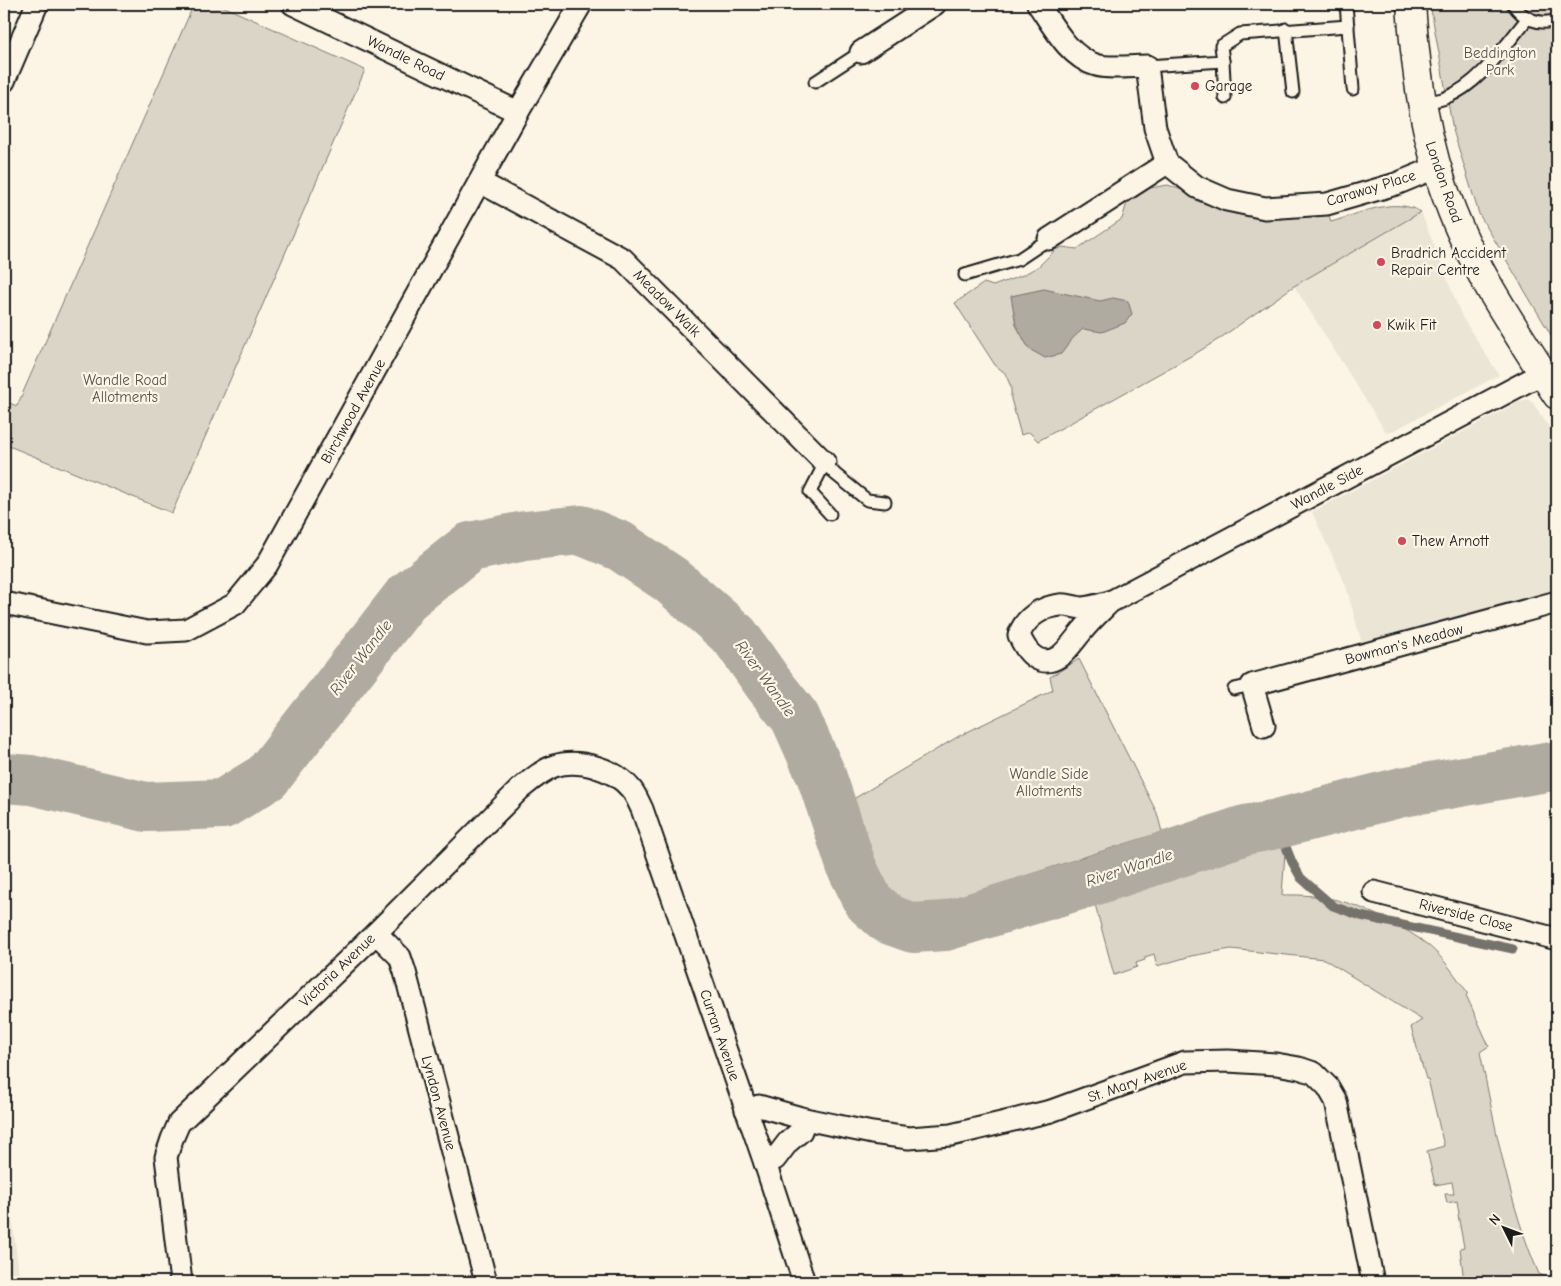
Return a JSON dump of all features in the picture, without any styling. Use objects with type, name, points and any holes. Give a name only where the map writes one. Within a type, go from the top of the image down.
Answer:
[{"type":"main road","name":"London Road","points":[[1411,4],[1421,102],[1436,167],[1452,211],[1486,282],[1550,384]]},
{"type":"street","points":[[4,81],[37,4]]},
{"type":"street","name":"Wandle Road","points":[[293,4],[518,112]]},
{"type":"street","name":"Birchwood Avenue","points":[[4,603],[147,632],[186,630],[235,604],[267,565],[518,112],[581,4]]},
{"type":"street","points":[[861,52],[935,4]]},
{"type":"street","points":[[1038,4],[1057,32],[1078,56],[1097,66],[1147,66],[1155,128],[1167,163],[1049,239]]},
{"type":"street","name":"Caraway Place","points":[[1167,163],[1197,187],[1227,200],[1265,208],[1327,204],[1396,184],[1436,167]]},
{"type":"street","name":"Meadow Walk","points":[[480,182],[623,259],[825,463]]},
{"type":"street","name":"Wandle Side","points":[[1110,602],[1550,384]]},
{"type":"street","name":"Bowman's Meadow","points":[[1264,726],[1243,687],[1557,602]]},
{"type":"street","name":"Victoria Avenue","points":[[181,1282],[166,1157],[179,1123],[534,777],[554,766],[572,763],[593,766],[617,777],[631,789]]},
{"type":"street","name":"Curran Avenue","points":[[631,789],[642,809],[765,1163],[804,1282]]},
{"type":"street","name":"Riverside Close","points":[[1374,892],[1557,938]]},
{"type":"street","name":"Lyndon Avenue","points":[[376,933],[400,957],[405,972],[486,1282]]},
{"type":"street","name":"St. Mary Avenue","points":[[746,1110],[759,1106],[805,1119],[872,1134],[909,1138],[951,1135],[1051,1111],[1185,1062],[1228,1061],[1276,1064],[1299,1068],[1314,1073],[1328,1087],[1336,1101],[1373,1282]]},
{"type":"street","points":[[765,1163],[775,1159],[788,1142],[801,1131],[805,1119]]},
{"type":"lane","points":[[1346,4],[1353,89]]},
{"type":"lane","points":[[1513,4],[1527,18],[1546,23],[1557,20]]},
{"type":"lane","points":[[1421,102],[1444,99],[1468,85],[1495,57],[1527,18]]},
{"type":"lane","points":[[1225,98],[1221,46],[1240,34],[1286,29],[1348,26]]},
{"type":"lane","points":[[1286,29],[1293,92]]},
{"type":"lane","points":[[816,82],[861,52]]},
{"type":"lane","points":[[1147,66],[1223,61]]},
{"type":"lane","points":[[965,275],[1019,258],[1049,239]]},
{"type":"lane","points":[[830,514],[810,492],[825,463],[835,474],[867,500],[885,502]]},
{"type":"shaded area","points":[[1421,212],[1462,317],[1499,375],[1387,434],[1294,286]]},
{"type":"shaded area","points":[[1044,289],[1100,301],[1113,298],[1128,301],[1132,314],[1125,323],[1102,332],[1083,329],[1073,338],[1061,354],[1045,358],[1029,349],[1016,325],[1011,296]]},
{"type":"shaded area","points":[[1527,399],[1533,403],[1557,439],[1557,590],[1362,644],[1346,586],[1312,512]]},
{"type":"shaded area","points":[[4,1155],[9,1192],[20,1282],[4,1282]]},
{"type":"green space","name":"Wandle Road Allotments","points":[[194,4],[218,4],[365,70],[172,513],[4,444],[4,401],[17,406]]},
{"type":"green space","name":"Beddington Park","points":[[1430,4],[1557,4],[1557,345],[1479,214],[1453,130]]},
{"type":"green space","points":[[1168,185],[1182,190],[1197,201],[1236,214],[1277,219],[1329,215],[1331,222],[1388,206],[1411,208],[1421,212],[1294,286],[1198,352],[1038,441],[1029,432],[1021,435],[1011,399],[1011,387],[1005,373],[995,365],[955,303],[984,283],[993,286],[1023,275],[1039,266],[1055,250],[1062,247],[1077,249],[1122,219],[1127,203],[1150,188]]},
{"type":"green space","name":"Wandle Side Allotments","points":[[1079,659],[1157,813],[1162,832],[925,908],[902,908],[888,903],[882,897],[870,873],[845,804],[959,736],[1053,690],[1050,677]]},
{"type":"green space","points":[[1286,838],[1282,895],[1312,896],[1337,900],[1362,908],[1394,924],[1424,942],[1440,956],[1468,993],[1466,995],[1489,1046],[1480,1052],[1511,1193],[1528,1248],[1539,1274],[1551,1279],[1550,1282],[1464,1282],[1460,1248],[1464,1247],[1457,1201],[1447,1203],[1445,1194],[1454,1194],[1452,1182],[1435,1185],[1427,1151],[1444,1146],[1428,1079],[1426,1079],[1411,1027],[1422,1020],[1324,959],[1231,949],[1191,956],[1157,966],[1154,954],[1136,963],[1137,967],[1114,975],[1092,893],[1175,866]]},
{"type":"waterway","name":"River Wandle","points":[[4,778],[31,780],[146,807],[223,804],[267,777],[407,597],[470,547],[525,536],[581,530],[620,546],[671,580],[735,636],[795,717],[821,775],[852,868],[869,902],[888,919],[913,928],[945,926],[1099,879],[1245,830],[1277,824],[1402,792],[1546,767],[1557,767]]},
{"type":"waterway","points":[[1277,824],[1292,862],[1301,878],[1333,906],[1361,916],[1513,949]]},
{"type":"place","name":"Garage","points":[[1195,86]]},
{"type":"place","name":"Bradrich Accident Repair Centre","points":[[1381,262]]},
{"type":"place","name":"Kwik Fit","points":[[1377,325]]},
{"type":"place","name":"Thew Arnott","points":[[1402,541]]}]
